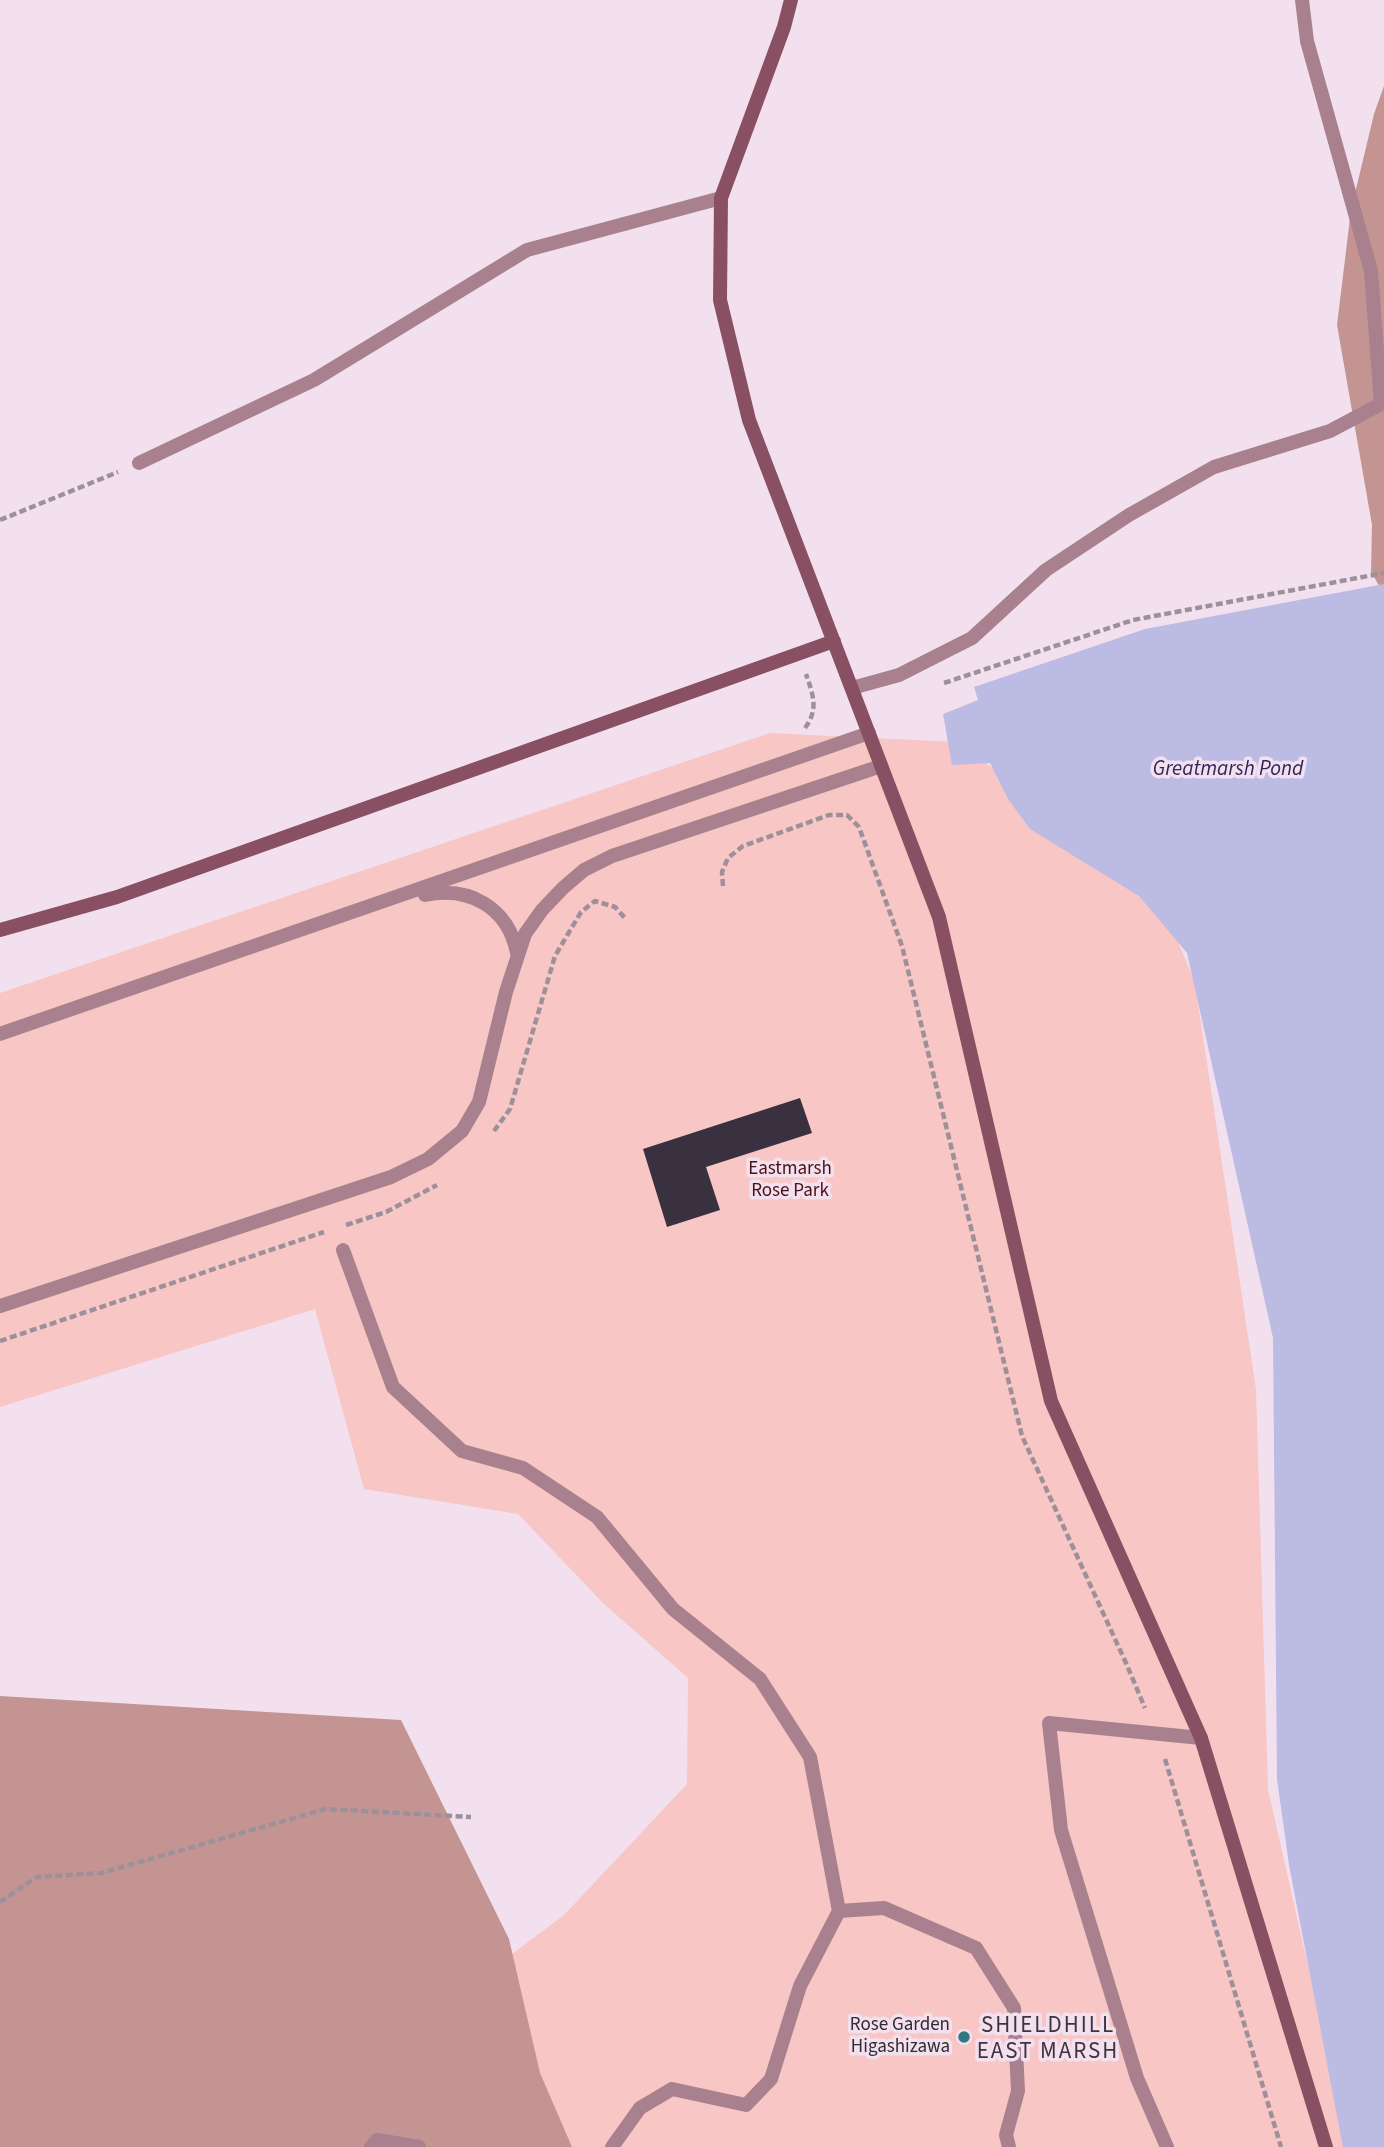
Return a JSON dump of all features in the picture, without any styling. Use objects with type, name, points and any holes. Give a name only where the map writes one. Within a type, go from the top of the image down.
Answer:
[{"type":"street","points":[[791,0],[784,27],[721,198],[720,300],[749,420],[939,918],[1051,1401],[1201,1738],[1326,2147]]},
{"type":"street","points":[[852,688],[899,675],[972,638],[1046,570],[1129,515],[1214,467],[1330,431],[1381,404],[1371,271],[1307,41],[1302,0]]},
{"type":"street","points":[[139,464],[314,380],[527,250],[721,198]]},
{"type":"street","points":[[0,930],[117,897],[834,641]]},
{"type":"street","points":[[0,1034],[869,733]]},
{"type":"street","points":[[0,1307],[391,1177],[428,1159],[462,1131],[479,1102],[506,992],[524,934],[542,910],[584,870],[612,856],[881,766]]},
{"type":"street","points":[[383,903],[434,893],[463,893],[481,900],[507,925],[514,937],[517,956]]},
{"type":"street","points":[[343,1250],[393,1387],[462,1451],[523,1468],[597,1517],[673,1609],[760,1679],[810,1757],[839,1911],[800,1986],[771,2079],[746,2105],[672,2090],[640,2108],[612,2147]]},
{"type":"street","points":[[1167,2147],[1137,2078],[1061,1830],[1049,1723],[1201,1738]]},
{"type":"street","points":[[839,1911],[884,1908],[976,1948],[1014,2008],[1018,2091],[1006,2134],[1009,2147]]},
{"type":"street","points":[[371,2147],[377,2140],[419,2147]]},
{"type":"path","points":[[0,520],[139,464]]},
{"type":"path","points":[[938,684],[1132,620],[1384,573]]},
{"type":"path","points":[[0,1902],[37,1877],[101,1873],[326,1810],[471,1817]]},
{"type":"green space","name":"Eastmarsh Rose Park","points":[[770,733],[957,742],[1156,888],[1195,983],[1256,1389],[1268,1789],[1349,2147],[189,2147],[468,1987],[564,1915],[687,1784],[688,1678],[603,1603],[518,1514],[364,1489],[315,1309],[0,1407],[0,993]]},
{"type":"shaded area","points":[[1384,86],[1384,594],[1371,572],[1372,525],[1337,325],[1351,210],[1374,114]]},
{"type":"shaded area","points":[[0,1696],[401,1720],[509,1939],[540,2073],[572,2147],[0,2147]]},
{"type":"water","name":"Greatmarsh Pond","points":[[1384,584],[1384,2147],[1343,2147],[1289,1865],[1277,1779],[1273,1338],[1187,953],[1139,896],[1030,829],[1008,799],[990,763],[952,765],[943,714],[978,700],[974,687],[1145,629]]},
{"type":"building","points":[[800,1098],[812,1133],[706,1167],[720,1210],[667,1227],[643,1149]]},
{"type":"place","name":"Rose Garden Higashizawa","points":[[964,2037]]},
{"type":"district","name":"SHIELDHILL EAST MARSH","points":[[1048,2040]]}]
